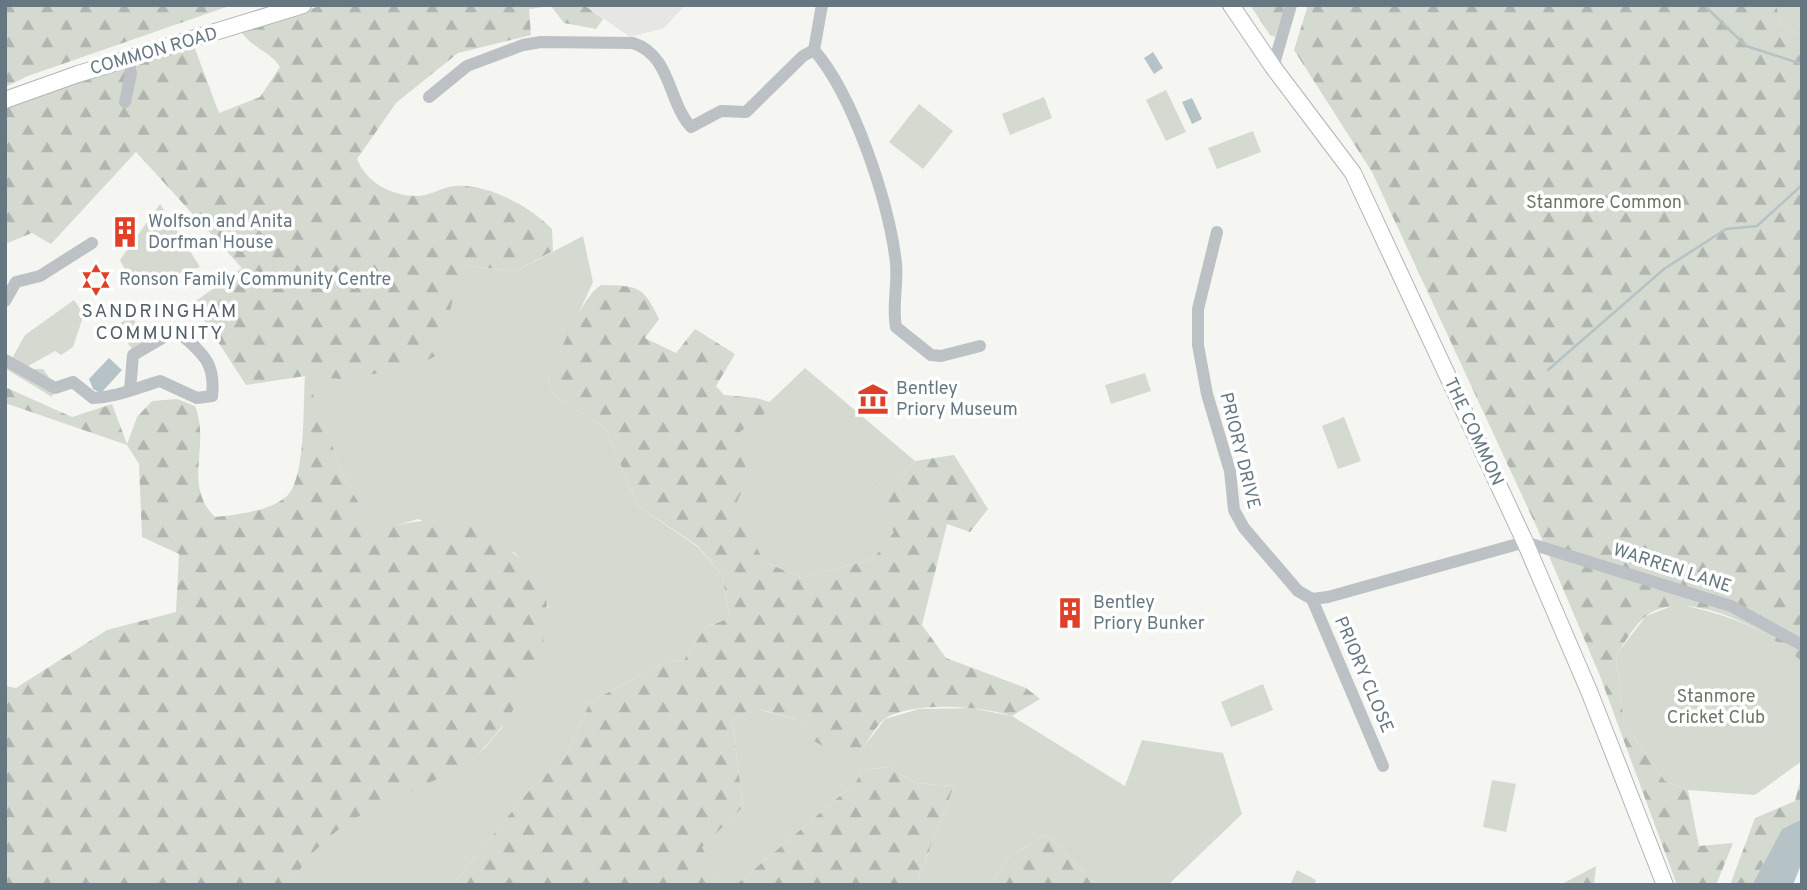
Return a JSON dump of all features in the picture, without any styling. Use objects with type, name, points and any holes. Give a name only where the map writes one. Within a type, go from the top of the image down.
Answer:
[{"type":"main road","name":"COMMON ROAD","points":[[5,100],[303,5]]},
{"type":"main road","name":"THE COMMON","points":[[1231,5],[1273,67],[1353,173],[1525,542],[1593,703],[1665,885]]},
{"type":"street","points":[[822,5],[814,50],[839,87],[882,197],[896,261],[896,327],[931,355],[941,356],[980,346]]},
{"type":"street","points":[[1273,67],[1291,5]]},
{"type":"street","points":[[429,97],[467,66],[523,46],[541,42],[633,43],[644,48],[662,67],[683,118],[691,127],[721,111],[746,113],[803,56],[814,50]]},
{"type":"street","points":[[125,102],[131,79],[128,59]]},
{"type":"street","name":"PRIORY DRIVE","points":[[1217,232],[1198,309],[1198,345],[1207,394],[1230,471],[1234,510],[1244,528],[1298,591],[1312,599]]},
{"type":"street","points":[[5,301],[16,282],[40,276],[92,243]]},
{"type":"street","points":[[5,360],[55,388],[73,382],[93,398],[119,397],[130,390],[160,381],[197,398],[212,396],[214,379],[210,362],[176,330],[133,355],[130,390]]},
{"type":"street","points":[[1312,599],[1328,597],[1525,542]]},
{"type":"street","name":"WARREN LANE","points":[[1525,542],[1731,606],[1802,645]]},
{"type":"street","name":"PRIORY CLOSE","points":[[1312,599],[1383,766]]},
{"type":"shaded area","points":[[584,5],[685,5],[664,28],[630,37]]},
{"type":"shaded area","points":[[1153,52],[1163,68],[1154,74],[1144,58]]},
{"type":"shaded area","points":[[1192,98],[1202,119],[1192,124],[1182,102]]},
{"type":"shaded area","points":[[109,358],[122,370],[101,393],[93,389],[89,379]]},
{"type":"shaded area","points":[[1802,819],[1802,862],[1793,885],[1752,885],[1782,829]]},
{"type":"green space","points":[[5,5],[232,5],[28,76],[5,87]]},
{"type":"green space","points":[[323,5],[584,5],[603,19],[596,29],[564,23],[551,6],[529,9],[531,35],[458,53],[396,103],[357,159],[374,181],[398,194],[423,196],[450,187],[468,186],[508,198],[532,212],[552,229],[553,251],[516,271],[461,265],[440,354],[408,369],[339,379],[306,376],[346,482],[376,531],[419,521],[460,523],[474,528],[517,556],[540,582],[547,602],[546,626],[540,653],[515,706],[482,750],[441,777],[348,823],[327,839],[308,859],[290,885],[5,885],[5,686],[16,688],[107,630],[176,612],[179,554],[142,537],[139,464],[127,445],[5,403],[5,387],[72,417],[112,404],[127,444],[137,417],[152,401],[177,399],[195,406],[200,436],[200,492],[205,505],[215,517],[273,505],[288,495],[294,486],[301,456],[305,376],[246,385],[193,303],[242,268],[136,152],[51,244],[32,233],[5,244],[5,103],[194,46],[219,113],[260,97],[280,67],[241,31]]},
{"type":"green space","points":[[1250,5],[1285,5],[1275,37],[1270,35]]},
{"type":"green space","name":"Stanmore Common","points":[[1308,5],[1776,5],[1782,27],[1802,35],[1802,662],[1750,626],[1705,609],[1683,606],[1663,608],[1646,616],[1616,655],[1624,723],[1665,781],[1688,790],[1699,846],[1733,843],[1716,885],[1677,885],[1600,676],[1538,530],[1372,172],[1294,50]]},
{"type":"green space","points":[[1776,5],[1802,5],[1802,35],[1782,27]]},
{"type":"green space","points":[[1166,90],[1186,132],[1166,141],[1146,100]]},
{"type":"green space","points":[[1044,97],[1052,118],[1010,135],[1002,114]]},
{"type":"green space","points":[[919,104],[953,131],[923,169],[889,142]]},
{"type":"green space","points":[[1253,131],[1261,152],[1217,169],[1208,148]]},
{"type":"green space","points":[[160,204],[200,267],[134,286],[120,260]]},
{"type":"green space","points":[[583,236],[593,282],[548,380],[555,396],[605,428],[638,506],[698,547],[722,575],[730,618],[706,627],[684,660],[667,661],[590,702],[565,758],[533,786],[452,885],[290,885],[301,866],[325,839],[352,818],[466,763],[485,748],[502,728],[548,607],[540,582],[515,553],[418,519],[376,532],[346,482],[305,375],[339,379],[461,265],[516,271]]},
{"type":"green space","points":[[601,285],[631,287],[648,299],[659,319],[645,338],[676,353],[695,329],[735,354],[716,386],[724,395],[756,398],[777,404],[733,437],[749,475],[736,504],[763,561],[801,578],[873,559],[894,532],[879,510],[856,511],[876,484],[888,494],[915,461],[954,455],[988,509],[970,532],[947,524],[922,625],[946,658],[1026,688],[1040,699],[1012,716],[949,707],[914,709],[899,713],[882,721],[859,753],[828,749],[809,738],[804,722],[759,709],[732,719],[743,807],[702,847],[721,885],[452,885],[533,786],[565,758],[590,702],[667,661],[684,660],[706,627],[730,618],[722,575],[698,546],[638,506],[605,428],[555,396],[548,380],[578,314]]},
{"type":"green space","points":[[74,300],[84,314],[73,347],[61,355],[55,351],[23,369],[43,369],[49,377],[44,381],[55,388],[52,397],[6,369],[25,335]]},
{"type":"green space","points":[[131,316],[149,341],[134,352],[116,326]]},
{"type":"green space","points":[[805,368],[915,461],[886,497],[895,532],[873,559],[801,578],[763,561],[730,505],[733,437]]},
{"type":"green space","points":[[1145,373],[1151,391],[1111,404],[1105,385]]},
{"type":"green space","points":[[1344,417],[1361,461],[1338,469],[1322,426]]},
{"type":"green space","name":"Stanmore Cricket Club","points":[[1677,604],[1728,617],[1760,631],[1802,662],[1802,761],[1755,795],[1688,790],[1665,781],[1624,723],[1616,655],[1646,616]]},
{"type":"green space","points":[[1263,684],[1273,710],[1231,727],[1221,702]]},
{"type":"green space","points":[[971,708],[1012,716],[1125,786],[1142,740],[1223,753],[1242,814],[1168,885],[1096,885],[1046,834],[1008,858],[990,885],[916,885],[954,786],[915,783],[889,767],[862,770],[856,782],[736,885],[721,885],[701,847],[743,807],[732,719],[758,709],[804,722],[859,753],[885,719],[919,709]]},
{"type":"green space","points":[[889,767],[915,783],[954,786],[916,885],[736,885],[856,782],[862,770]]},
{"type":"green space","points":[[1802,774],[1802,819],[1782,829],[1752,885],[1730,885],[1755,818],[1795,801]]},
{"type":"green space","points":[[1492,780],[1516,784],[1506,832],[1483,827]]},
{"type":"green space","points":[[1046,834],[1096,885],[990,885],[1008,858]]},
{"type":"green space","points":[[1596,866],[1594,885],[1560,885]]},
{"type":"green space","points":[[1297,870],[1316,880],[1314,885],[1290,885]]},
{"type":"waterway","points":[[1704,5],[1746,46],[1802,64]]},
{"type":"waterway","points":[[1548,370],[1664,269],[1726,229],[1757,226],[1802,185]]},
{"type":"place","name":"Wolfson and Anita Dorfman House","points":[[125,232]]},
{"type":"place","name":"Ronson Family Community Centre","points":[[96,280]]},
{"type":"place","name":"Bentley Priory Museum","points":[[873,399]]},
{"type":"place","name":"Bentley Priory Bunker","points":[[1070,613]]},
{"type":"district","name":"SANDRINGHAM COMMUNITY","points":[[160,323]]}]
